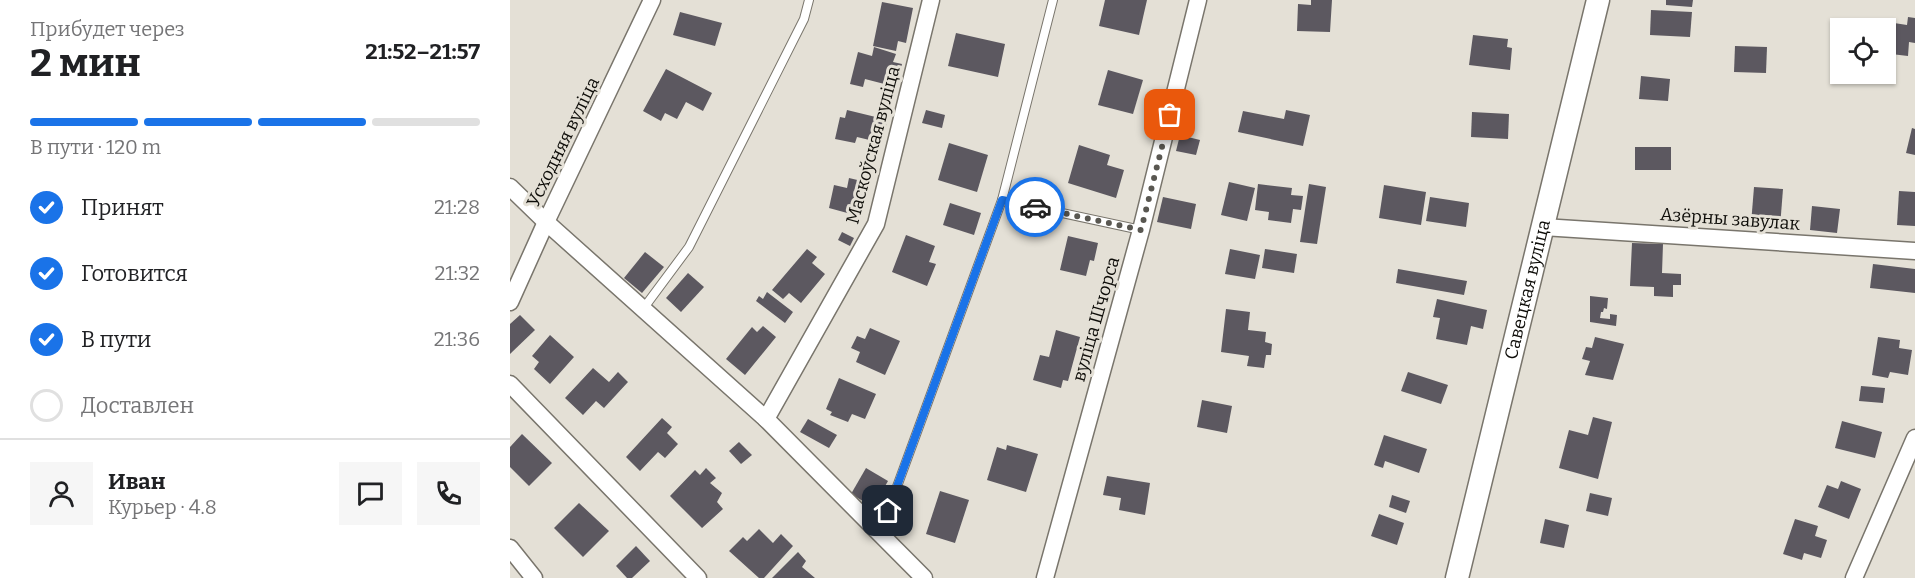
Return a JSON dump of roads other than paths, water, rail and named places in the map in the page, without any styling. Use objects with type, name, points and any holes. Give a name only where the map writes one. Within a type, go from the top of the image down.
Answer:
[{"type":"main road","name":"Савецкая вуліца","points":[[1457,578],[1598,0]]},
{"type":"street","name":"Усходняя вуліца","points":[[510,302],[652,0]]},
{"type":"street","name":"Маскоўская вуліца","points":[[766,419],[876,224],[931,0]]},
{"type":"street","name":"вуліца Шчорса","points":[[1045,578],[1141,230],[1198,0]]},
{"type":"street","points":[[510,187],[766,419],[924,578]]},
{"type":"street","name":"Азёрны завулак","points":[[1543,226],[1915,251]]},
{"type":"street","points":[[510,384],[698,578]]},
{"type":"street","points":[[1854,578],[1915,438]]},
{"type":"street","points":[[510,548],[534,578]]},
{"type":"lane","points":[[643,309],[689,247],[804,19],[809,0]]},
{"type":"lane","points":[[880,534],[1002,200],[1053,0]]},
{"type":"lane","points":[[1002,200],[1141,230]]}]
